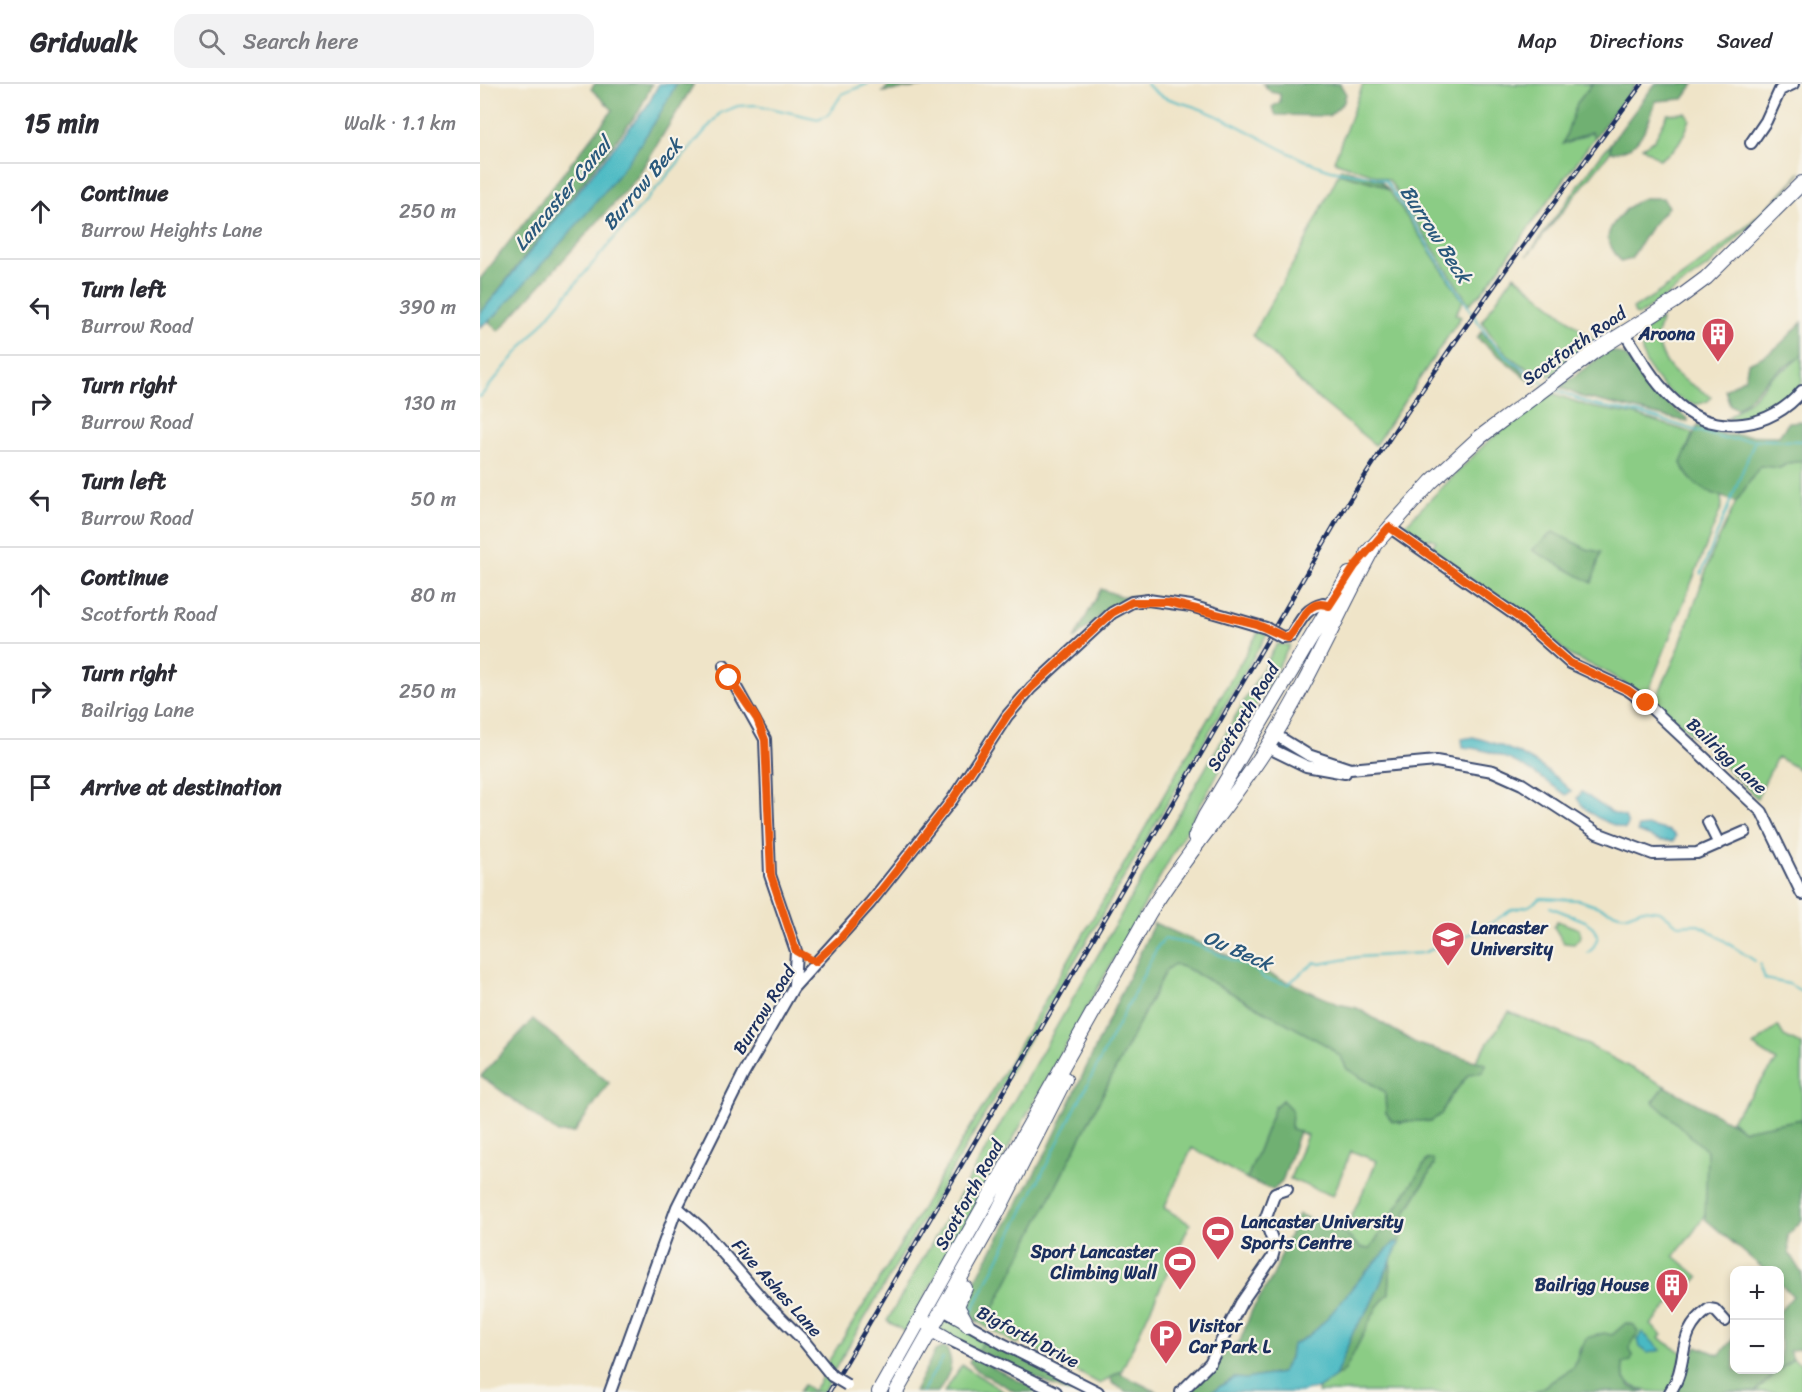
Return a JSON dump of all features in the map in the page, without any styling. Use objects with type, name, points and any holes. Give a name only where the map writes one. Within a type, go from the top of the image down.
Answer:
[{"type":"main road","name":"Scotforth Road","points":[[879,1392],[1149,913],[1188,853],[1223,813],[1355,566],[1389,527],[1468,447],[1575,365],[1675,301],[1706,278],[1802,183]]},
{"type":"main road","name":"Scotforth Road","points":[[1188,853],[1205,816],[1261,740],[1274,734],[1314,664],[1334,609]]},
{"type":"main road","name":"Scotforth Road","points":[[896,1392],[1013,1182],[1065,1079],[1091,1016]]},
{"type":"main road","points":[[967,1323],[958,1311],[957,1302],[1022,1182],[1054,1115],[1065,1079]]},
{"type":"main road","points":[[943,1310],[925,1312],[928,1336],[946,1338]]},
{"type":"street","points":[[1751,144],[1766,121],[1776,87],[1793,84]]},
{"type":"street","points":[[1624,332],[1646,367],[1679,406],[1695,416],[1714,423],[1742,425],[1767,419],[1788,406],[1802,392]]},
{"type":"street","name":"Bailrigg Lane","points":[[1389,527],[1510,611],[1570,663],[1628,690],[1646,703],[1762,812],[1802,894]]},
{"type":"street","name":"Burrow Road","points":[[610,1392],[677,1207],[728,1104],[793,988],[815,962],[839,940],[892,876],[952,800],[1007,716],[1031,688],[1112,613],[1132,602],[1168,602],[1191,606],[1266,628],[1282,637],[1291,636],[1311,608],[1320,604],[1334,609]]},
{"type":"street","points":[[724,666],[765,740],[771,875],[796,951],[793,988]]},
{"type":"street","points":[[1274,734],[1308,755],[1350,769],[1436,761],[1477,767],[1522,784],[1597,833],[1643,852],[1663,856],[1684,855],[1719,844],[1745,832]]},
{"type":"street","points":[[1261,740],[1318,770],[1346,773],[1350,769]]},
{"type":"street","points":[[1708,822],[1719,844]]},
{"type":"street","points":[[796,951],[815,962]]},
{"type":"street","points":[[1181,1392],[1210,1363],[1241,1303],[1272,1258],[1275,1246],[1264,1220],[1275,1193],[1287,1189]]},
{"type":"street","name":"Five Ashes Lane","points":[[677,1207],[702,1229],[765,1302],[803,1340],[832,1376],[848,1389]]},
{"type":"street","points":[[1670,1392],[1680,1368],[1685,1336],[1694,1322],[1709,1309],[1715,1310],[1725,1321]]},
{"type":"street","name":"Bigforth Drive","points":[[943,1310],[1003,1344],[1098,1392]]},
{"type":"street","name":"Bigforth Drive","points":[[946,1338],[1056,1392]]},
{"type":"green space","points":[[595,84],[652,84],[639,111],[480,314],[480,279],[613,110],[591,89]]},
{"type":"green space","points":[[676,84],[694,84],[636,179],[499,331],[489,322],[581,219],[649,131]]},
{"type":"green space","points":[[890,84],[941,84],[883,92]]},
{"type":"green space","points":[[1263,84],[1340,84],[1346,94],[1344,102],[1329,116],[1276,115],[1272,107],[1280,102],[1280,94],[1271,92]]},
{"type":"green space","points":[[1363,84],[1592,84],[1577,103],[1568,143],[1592,132],[1595,137],[1482,292],[1469,304],[1389,180],[1334,161]]},
{"type":"green space","points":[[1592,84],[1636,84],[1595,137],[1591,132],[1563,144],[1577,103]]},
{"type":"green space","points":[[1655,84],[1694,84],[1683,99],[1656,101],[1646,128],[1635,143],[1620,151],[1610,152],[1610,144]]},
{"type":"green space","points":[[1686,113],[1690,119],[1688,125],[1679,142],[1665,156],[1659,159],[1642,147],[1654,140],[1668,114]]},
{"type":"green space","points":[[1610,144],[1610,152],[1527,256],[1601,155]]},
{"type":"green space","points":[[1341,168],[1380,180],[1389,190],[1379,184],[1339,173]]},
{"type":"green space","points":[[1802,171],[1785,192],[1710,265],[1639,315],[1635,314],[1633,309],[1700,263],[1744,228]]},
{"type":"green space","points":[[1339,173],[1379,184],[1389,190],[1463,301],[1455,314],[1461,317],[1375,445],[1310,392],[1253,335],[1303,246]]},
{"type":"green space","points":[[1645,198],[1663,198],[1668,207],[1648,231],[1631,259],[1621,262],[1612,249],[1608,234],[1614,223],[1628,208]]},
{"type":"green space","points":[[1514,275],[1596,342],[1587,349],[1582,344],[1577,347],[1582,352],[1575,357],[1566,355],[1561,357],[1571,361],[1549,377],[1547,371],[1527,368],[1509,355],[1493,338],[1482,321]]},
{"type":"green space","points":[[1661,319],[1657,337],[1664,359],[1676,374],[1711,397],[1708,401],[1696,404],[1682,400],[1658,381],[1649,368],[1643,354],[1642,341],[1647,329]]},
{"type":"green space","points":[[1802,322],[1802,355],[1771,376],[1737,409],[1730,405],[1725,390],[1745,378],[1748,363],[1772,351]]},
{"type":"green space","points":[[1481,332],[1533,381],[1536,386],[1477,338]]},
{"type":"green space","points":[[1609,350],[1626,356],[1652,392],[1688,419],[1688,422],[1582,397],[1560,387]]},
{"type":"green space","points":[[1802,355],[1802,383],[1787,400],[1769,411],[1748,417],[1726,419],[1753,398],[1772,376],[1787,368]]},
{"type":"green space","points":[[1552,393],[1590,407],[1636,415],[1693,433],[1681,463],[1684,470],[1696,484],[1721,496],[1722,506],[1646,697],[1603,670],[1571,656],[1519,611],[1433,555],[1432,547],[1436,541],[1430,538],[1425,545],[1418,546],[1403,533],[1402,529],[1406,524],[1487,442]]},
{"type":"green space","points":[[1802,421],[1802,461],[1788,463],[1780,468],[1760,466],[1736,502],[1703,489],[1690,479],[1681,463],[1698,425],[1725,435],[1779,436],[1789,422]]},
{"type":"green space","points":[[1802,461],[1802,771],[1777,757],[1757,798],[1707,749],[1709,745],[1704,741],[1701,743],[1655,701],[1677,653],[1713,551],[1736,502],[1760,465],[1780,468],[1788,463]]},
{"type":"green space","points":[[1553,532],[1587,549],[1601,552],[1592,583],[1532,550]]},
{"type":"green space","points":[[1101,589],[1120,596],[1134,597],[1109,608],[1074,639]]},
{"type":"green space","points":[[1260,629],[1267,634],[834,1371],[826,1365],[991,1094]]},
{"type":"green space","points":[[1277,644],[1290,645],[905,1332],[887,1321]]},
{"type":"green space","points":[[1557,921],[1579,929],[1581,936],[1574,944],[1564,943],[1554,927]]},
{"type":"green space","points":[[1154,923],[1338,1004],[1357,1008],[1417,1044],[1486,1064],[1483,1072],[1469,1074],[1449,1099],[1441,1114],[1430,1122],[1392,1121],[1386,1113],[1385,1092],[1347,1069],[1341,1057],[1328,1046],[1188,969],[1174,964],[1166,970],[993,1310],[976,1321],[966,1308],[970,1290],[1049,1147]]},
{"type":"green space","points":[[1174,964],[1188,969],[1328,1046],[1341,1057],[1347,1069],[1385,1092],[1386,1113],[1401,1123],[1441,1114],[1449,1099],[1469,1074],[1483,1072],[1486,1064],[1475,1062],[1509,1012],[1588,1045],[1665,1086],[1653,1102],[1691,1134],[1708,1153],[1713,1168],[1714,1182],[1708,1209],[1674,1256],[1699,1277],[1689,1288],[1685,1286],[1651,1325],[1662,1335],[1659,1338],[1683,1353],[1670,1392],[1640,1389],[1624,1379],[1623,1364],[1633,1356],[1629,1349],[1626,1323],[1612,1335],[1597,1334],[1580,1348],[1574,1367],[1536,1392],[1318,1392],[1319,1388],[1345,1370],[1377,1307],[1389,1293],[1391,1261],[1399,1243],[1405,1214],[1428,1176],[1427,1160],[1370,1249],[1361,1248],[1344,1233],[1377,1161],[1351,1151],[1333,1196],[1290,1179],[1307,1135],[1290,1129],[1282,1100],[1275,1107],[1247,1179],[1192,1148],[1164,1208],[1190,1224],[1122,1370],[1100,1384],[1021,1341],[1016,1344],[976,1321],[993,1310],[1166,970]]},
{"type":"green space","points":[[533,1019],[609,1083],[574,1133],[558,1133],[481,1076]]},
{"type":"green space","points":[[1778,1026],[1784,1036],[1802,1045],[1802,1119],[1744,1130],[1730,1121],[1777,1061],[1753,1046]]},
{"type":"green space","points":[[1665,1086],[1744,1130],[1802,1119],[1802,1220],[1788,1235],[1789,1253],[1802,1274],[1802,1348],[1789,1351],[1793,1358],[1784,1366],[1784,1306],[1793,1296],[1784,1288],[1784,1266],[1760,1266],[1705,1219],[1707,1151],[1653,1102]]},
{"type":"green space","points":[[1282,1100],[1292,1110],[1291,1129],[1299,1131],[1282,1182],[1273,1190],[1247,1179],[1275,1107]]},
{"type":"green space","points":[[1433,1159],[1434,1165],[1405,1214],[1399,1243],[1395,1242],[1368,1270],[1319,1327],[1292,1345],[1290,1358],[1281,1373],[1246,1379],[1234,1378],[1211,1392],[1190,1392],[1215,1360],[1240,1341],[1252,1310],[1273,1276],[1298,1214],[1344,1233],[1361,1248],[1370,1249],[1427,1160]]},
{"type":"green space","points":[[1391,1261],[1389,1293],[1377,1307],[1345,1370],[1335,1377],[1354,1330],[1368,1310]]},
{"type":"green space","points":[[945,1320],[952,1320],[985,1339],[977,1351],[942,1331],[940,1327]]},
{"type":"green space","points":[[1626,1323],[1634,1325],[1638,1332],[1629,1349],[1633,1355],[1631,1361],[1623,1364],[1624,1379],[1631,1387],[1646,1392],[1536,1392],[1574,1367],[1586,1338],[1604,1333],[1612,1335]]},
{"type":"green space","points":[[985,1339],[1091,1392],[1067,1392],[977,1351]]},
{"type":"green space","points":[[1730,1343],[1730,1374],[1775,1374],[1755,1392],[1674,1392],[1697,1346],[1719,1355]]},
{"type":"green space","points":[[945,1347],[951,1364],[948,1375],[938,1392],[914,1392],[935,1351]]},
{"type":"green space","points":[[972,1357],[1042,1392],[1016,1392],[979,1372],[969,1362]]},
{"type":"green space","points":[[1793,1358],[1799,1363],[1802,1361],[1802,1392],[1755,1392],[1775,1374],[1784,1374],[1784,1366]]},
{"type":"green space","points":[[962,1365],[1004,1392],[944,1392]]},
{"type":"green space","points":[[1122,1370],[1121,1374],[1157,1392],[1127,1392],[1112,1383],[1111,1377]]},
{"type":"green space","points":[[824,1375],[830,1381],[823,1392],[799,1392],[804,1385],[813,1391]]},
{"type":"water","points":[[659,84],[676,84],[659,115],[617,176],[569,234],[495,316],[480,327],[480,314],[647,106]]},
{"type":"water","points":[[1473,737],[1526,757],[1549,772],[1571,791],[1566,795],[1530,770],[1505,757],[1463,747],[1462,739]]},
{"type":"water","points":[[1582,792],[1612,813],[1625,817],[1628,825],[1625,829],[1591,814],[1577,798]]},
{"type":"water","points":[[1649,826],[1670,831],[1676,836],[1674,841],[1661,841],[1638,832],[1638,827]]},
{"type":"water","points":[[1395,1242],[1399,1243],[1368,1310],[1354,1330],[1335,1377],[1319,1388],[1299,1392],[1211,1392],[1234,1378],[1246,1379],[1281,1373],[1290,1358],[1292,1345],[1319,1327],[1363,1275]]},
{"type":"water","points":[[1642,1332],[1661,1350],[1648,1353],[1640,1347],[1638,1339]]},
{"type":"waterway","name":"Burrow Beck","points":[[480,397],[720,113],[738,106],[757,105],[818,119],[829,114],[842,94],[867,84]]},
{"type":"waterway","name":"Burrow Beck","points":[[1147,84],[1157,93],[1169,99],[1229,121],[1311,163],[1335,171],[1372,176],[1386,181],[1490,340],[1510,359],[1544,384]]},
{"type":"waterway","name":"Burrow Beck","points":[[1552,388],[1590,404],[1646,415],[1724,439],[1802,441]]},
{"type":"waterway","points":[[1701,574],[1755,440]]},
{"type":"waterway","name":"Ou Beck","points":[[970,1315],[1158,946],[1164,939],[1196,945],[1254,969],[1265,979],[1288,984],[1315,962],[1320,964],[1358,957],[1423,953],[1482,929],[1511,910],[1529,906],[1541,898],[1579,900],[1627,915],[1643,909],[1660,911],[1678,925],[1696,924],[1708,930],[1755,961]]},
{"type":"waterway","points":[[1550,907],[1585,921],[1593,927],[1598,937],[1588,953]]},
{"type":"waterway","name":"Ou Beck","points":[[1760,964],[1765,979],[1789,984],[1801,991]]},
{"type":"waterway","name":"Ou Beck","points":[[922,1392],[943,1358]]},
{"type":"railway","points":[[829,1392],[1342,512],[1413,403],[1488,295],[1642,84]]},
{"type":"place","name":"Aroona","points":[[1718,363]]},
{"type":"place","name":"Lancaster University","points":[[1448,967]]},
{"type":"place","name":"Lancaster University Sports Centre","points":[[1218,1261]]},
{"type":"place","name":"Sport Lancaster Climbing Wall","points":[[1180,1291]]},
{"type":"place","name":"Bailrigg House","points":[[1672,1314]]},
{"type":"place","name":"Visitor Car Park L","points":[[1166,1365]]},
{"type":"route","points":[[729,678],[757,719],[765,740],[771,875],[796,951],[815,962],[839,940],[878,894],[952,800],[1007,716],[1031,688],[1112,613],[1132,602],[1148,600],[1191,606],[1256,624],[1288,638],[1311,608],[1320,604],[1329,606],[1355,566],[1389,527],[1428,556],[1496,600],[1570,663],[1628,690],[1646,703]]},
{"type":"water label","name":"Lancaster Canal","points":[[562,194]]}]
